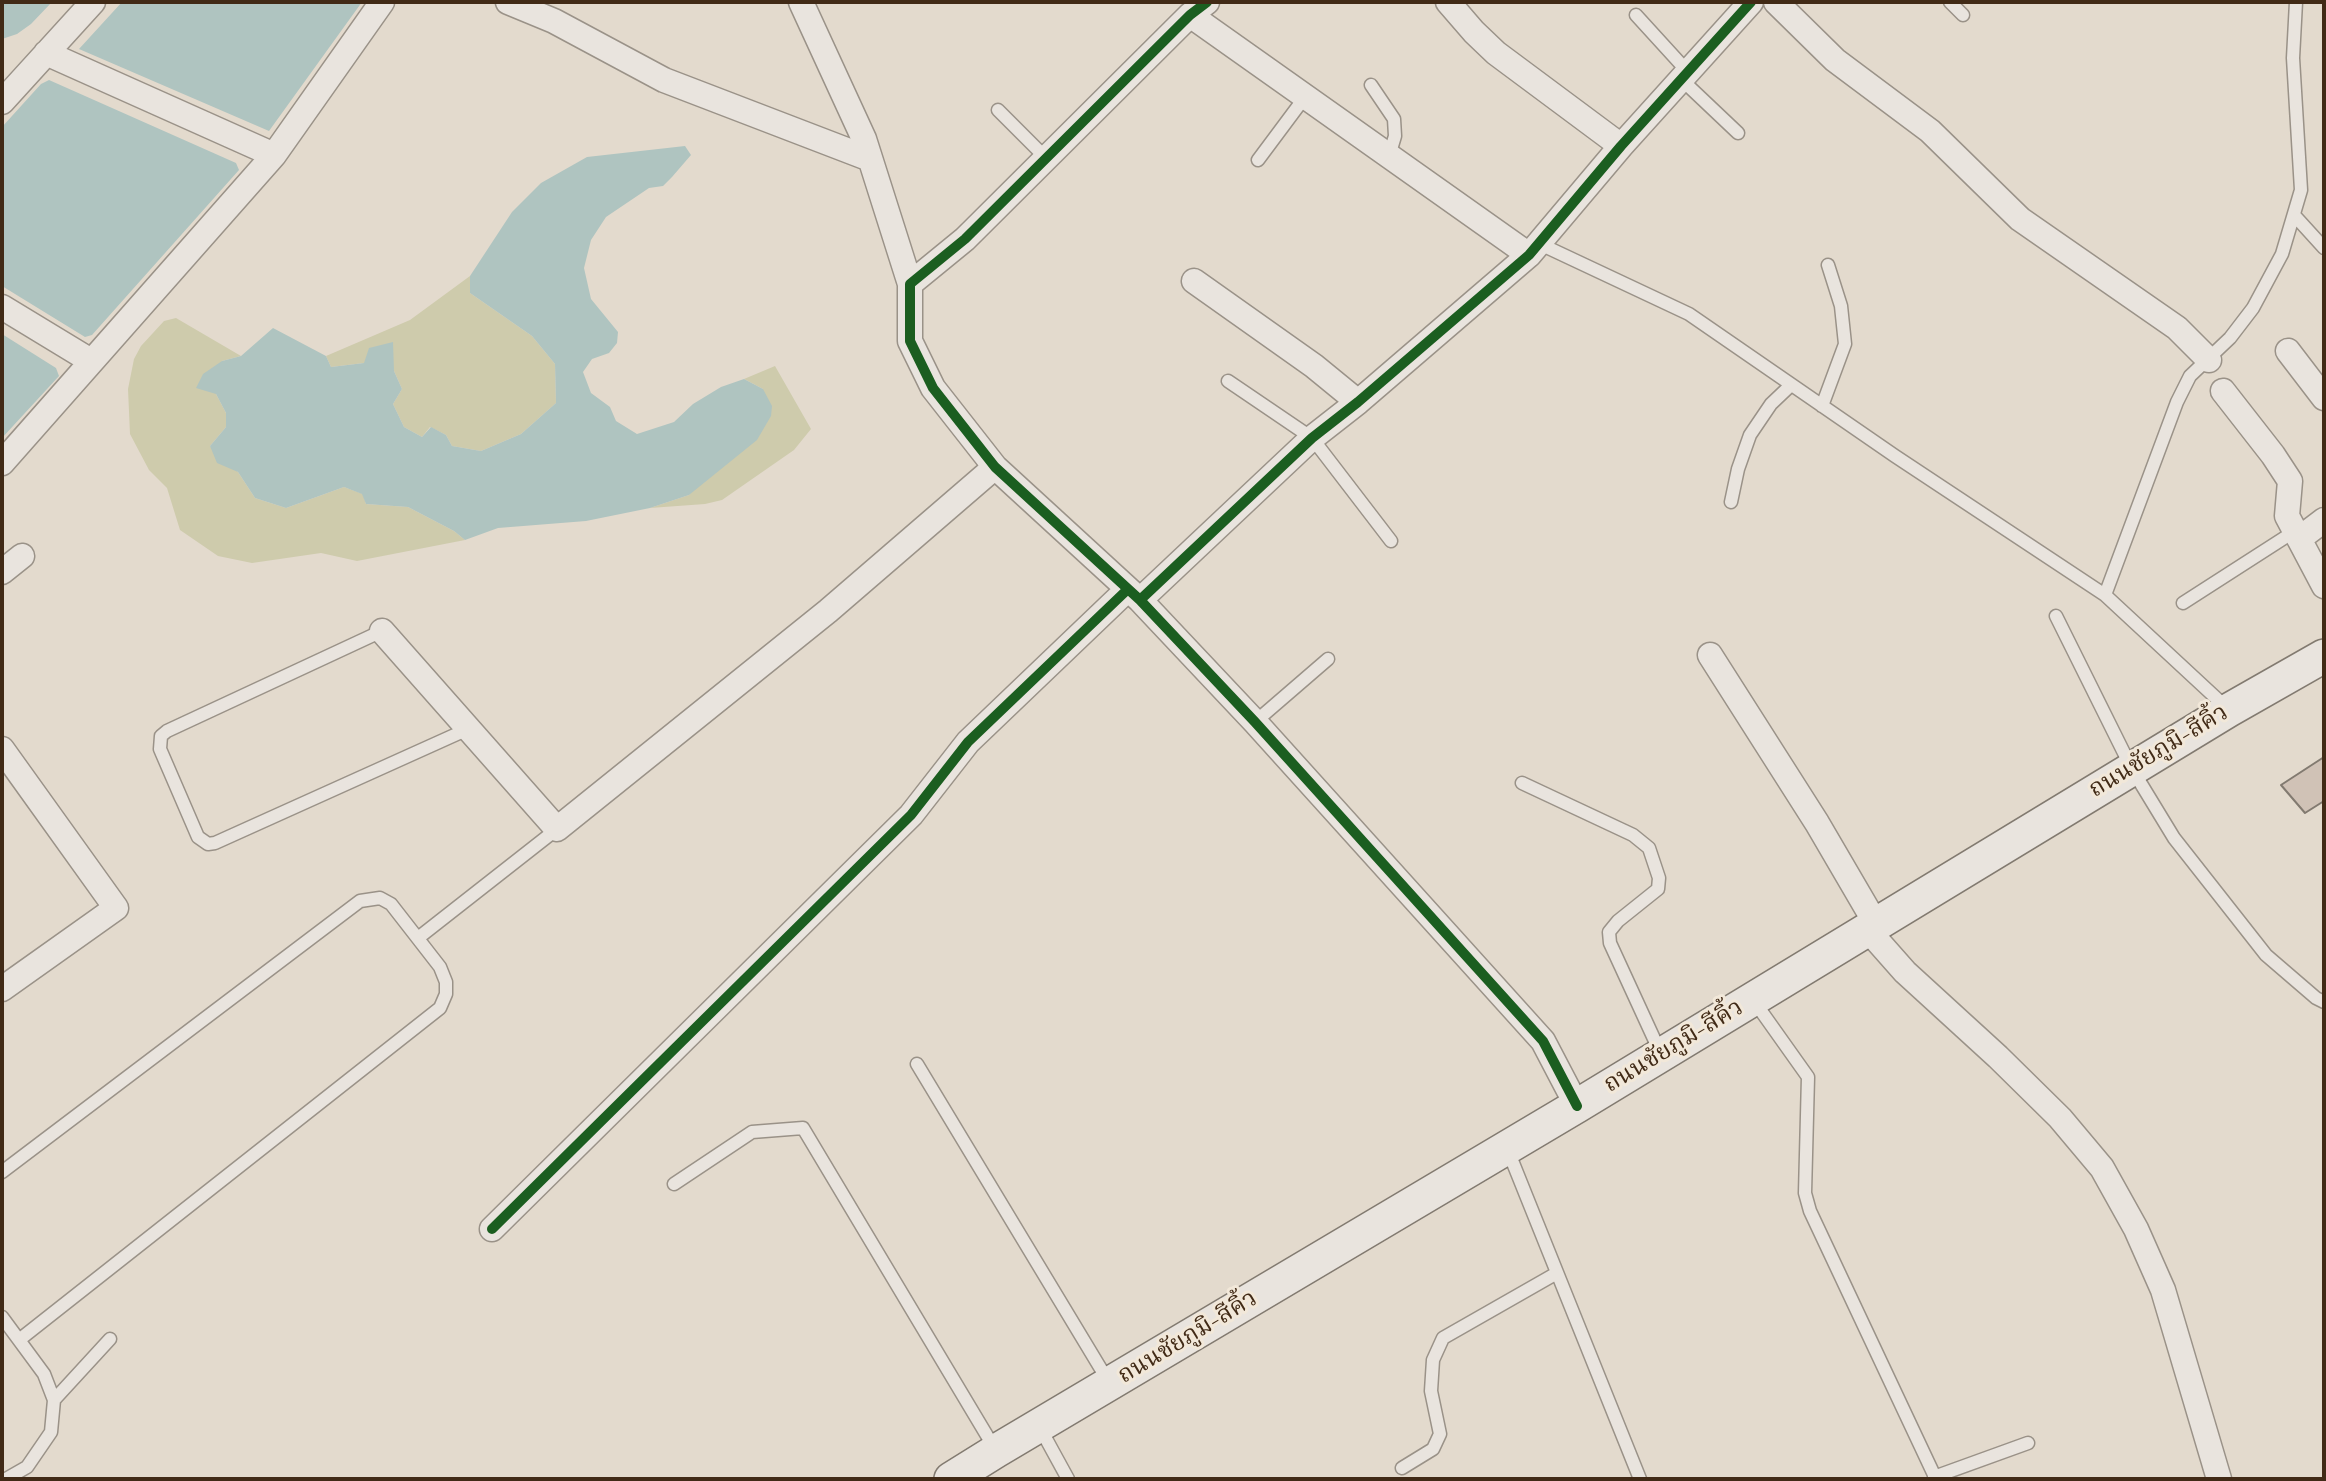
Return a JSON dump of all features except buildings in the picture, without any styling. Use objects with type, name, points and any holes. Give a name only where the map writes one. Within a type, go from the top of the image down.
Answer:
[{"type":"main road","name":"ถนนชัยภูมิ-สีคิ้ว","points":[[975,1467],[1039,1425],[1507,1148],[2229,710],[2324,656]]},
{"type":"street","points":[[2,102],[93,2]]},
{"type":"street","points":[[2,463],[274,155],[382,2]]},
{"type":"street","points":[[508,2],[554,21],[664,80],[870,159]]},
{"type":"street","points":[[802,2],[864,139],[910,284],[910,341],[933,388],[995,467],[1134,595],[1255,722],[1543,1041],[1577,1105]]},
{"type":"street","points":[[1448,2],[1496,53],[1621,146]]},
{"type":"street","points":[[492,1229],[911,815],[968,742],[1311,438],[1358,402],[1534,249],[1621,146],[1751,2]]},
{"type":"street","points":[[1776,2],[1835,60],[1930,131],[2020,219],[2177,328],[2208,360]]},
{"type":"street","points":[[910,284],[965,239],[1198,9],[1305,97],[1390,156],[1534,249]]},
{"type":"street","points":[[47,53],[274,155]]},
{"type":"street","points":[[1194,281],[1314,366],[1358,402]]},
{"type":"street","points":[[2,307],[91,361]]},
{"type":"street","points":[[2288,351],[2324,398]]},
{"type":"street","points":[[2223,391],[2290,481],[2287,516],[2324,586]]},
{"type":"street","points":[[382,631],[557,829],[828,611],[995,467]]},
{"type":"street","points":[[2297,535],[2324,520]]},
{"type":"street","points":[[2,572],[22,556]]},
{"type":"street","points":[[1710,655],[1817,822],[1872,927],[1905,972],[2060,1118],[2102,1168],[2136,1229],[2163,1290],[2219,1479]]},
{"type":"street","points":[[2,749],[116,908],[6,976]]},
{"type":"lane","points":[[1950,2],[1963,15]]},
{"type":"lane","points":[[2105,595],[2177,402],[2190,376],[2230,338],[2253,308],[2282,254],[2301,190],[2293,58],[2297,2]]},
{"type":"lane","points":[[1636,15],[1685,76],[1738,133]]},
{"type":"lane","points":[[1371,85],[1394,119],[1395,136],[1390,156]]},
{"type":"lane","points":[[1258,160],[1305,97]]},
{"type":"lane","points":[[998,110],[1046,158]]},
{"type":"lane","points":[[2294,215],[2324,248]]},
{"type":"lane","points":[[1534,249],[1689,314],[2105,595],[2229,710]]},
{"type":"lane","points":[[1822,406],[1845,344],[1841,306],[1828,265]]},
{"type":"lane","points":[[1228,381],[1311,438],[1391,541]]},
{"type":"lane","points":[[1731,502],[1738,469],[1750,435],[1771,404],[1791,385]]},
{"type":"lane","points":[[2183,603],[2297,535]]},
{"type":"lane","points":[[2056,616],[2132,769],[2174,838],[2266,955],[2324,1002]]},
{"type":"lane","points":[[382,631],[161,736],[160,749],[198,837],[208,844],[215,843],[468,729]]},
{"type":"lane","points":[[1255,722],[1328,659]]},
{"type":"lane","points":[[1522,783],[1633,835],[1649,848],[1659,878],[1658,889],[1618,921],[1609,932],[1609,943],[1661,1054]]},
{"type":"lane","points":[[418,938],[557,829]]},
{"type":"lane","points":[[2,1172],[360,901],[380,898],[391,904],[440,967],[446,982],[446,994],[440,1008],[19,1340]]},
{"type":"lane","points":[[1752,999],[1808,1077],[1805,1193],[1810,1211],[1935,1478],[2028,1443]]},
{"type":"lane","points":[[917,1064],[1110,1384]]},
{"type":"lane","points":[[674,1184],[752,1132],[803,1128],[975,1467]]},
{"type":"lane","points":[[1507,1148],[1640,1479]]},
{"type":"lane","points":[[1402,1468],[1433,1449],[1440,1434],[1431,1391],[1433,1360],[1443,1338],[1557,1273]]},
{"type":"lane","points":[[2,1317],[44,1374],[54,1401],[51,1432],[27,1467],[6,1479]]},
{"type":"lane","points":[[54,1401],[110,1339]]},
{"type":"lane","points":[[1039,1425],[1068,1479]]},
{"type":"shaded area","points":[[2,2],[52,2],[31,24],[17,34],[2,39]]},
{"type":"shaded area","points":[[122,2],[362,2],[269,131],[79,49]]},
{"type":"shaded area","points":[[49,80],[236,163],[239,170],[92,335],[85,337],[2,286],[2,127],[41,84]]},
{"type":"shaded area","points":[[685,146],[691,155],[663,186],[649,188],[606,217],[591,240],[584,268],[591,299],[618,332],[617,343],[609,353],[592,359],[583,372],[591,393],[610,407],[616,421],[637,434],[674,422],[693,404],[721,387],[744,379],[763,389],[772,406],[771,416],[757,440],[689,495],[650,508],[586,521],[498,528],[465,540],[454,531],[408,507],[366,504],[362,494],[344,487],[286,508],[255,498],[238,472],[217,463],[210,446],[226,427],[226,413],[216,394],[196,388],[203,374],[222,361],[241,356],[273,328],[326,356],[331,367],[364,363],[369,348],[393,342],[394,371],[402,389],[393,404],[404,427],[422,437],[431,427],[446,435],[452,446],[481,451],[521,434],[556,403],[555,364],[532,336],[470,293],[470,276],[512,212],[541,183],[587,157]]},
{"type":"shaded area","points":[[470,276],[470,293],[532,336],[555,364],[556,403],[521,434],[481,451],[452,446],[446,435],[430,427],[422,437],[404,427],[393,404],[402,389],[394,371],[364,363],[331,367],[326,356],[410,320]]},
{"type":"shaded area","points":[[176,318],[241,356],[222,361],[216,394],[226,413],[226,427],[210,446],[238,472],[255,498],[286,508],[344,487],[363,494],[366,504],[408,507],[454,531],[465,540],[357,561],[321,553],[252,563],[218,556],[180,530],[167,488],[149,470],[130,434],[128,389],[134,359],[141,346],[164,321]]},
{"type":"shaded area","points":[[2,334],[56,368],[59,376],[2,438]]},
{"type":"shaded area","points":[[775,366],[811,429],[794,450],[722,500],[650,508],[689,495],[763,389],[744,379]]},
{"type":"cycle path","points":[[1207,2],[1190,15],[965,239],[910,284],[910,341],[933,388],[995,467],[1140,600],[1255,722],[1543,1041],[1577,1106]]},
{"type":"cycle path","points":[[1140,600],[1312,438],[1358,402],[1529,255],[1621,146],[1751,2]]},
{"type":"cycle path","points":[[492,1229],[911,815],[968,742],[1128,589]]}]
